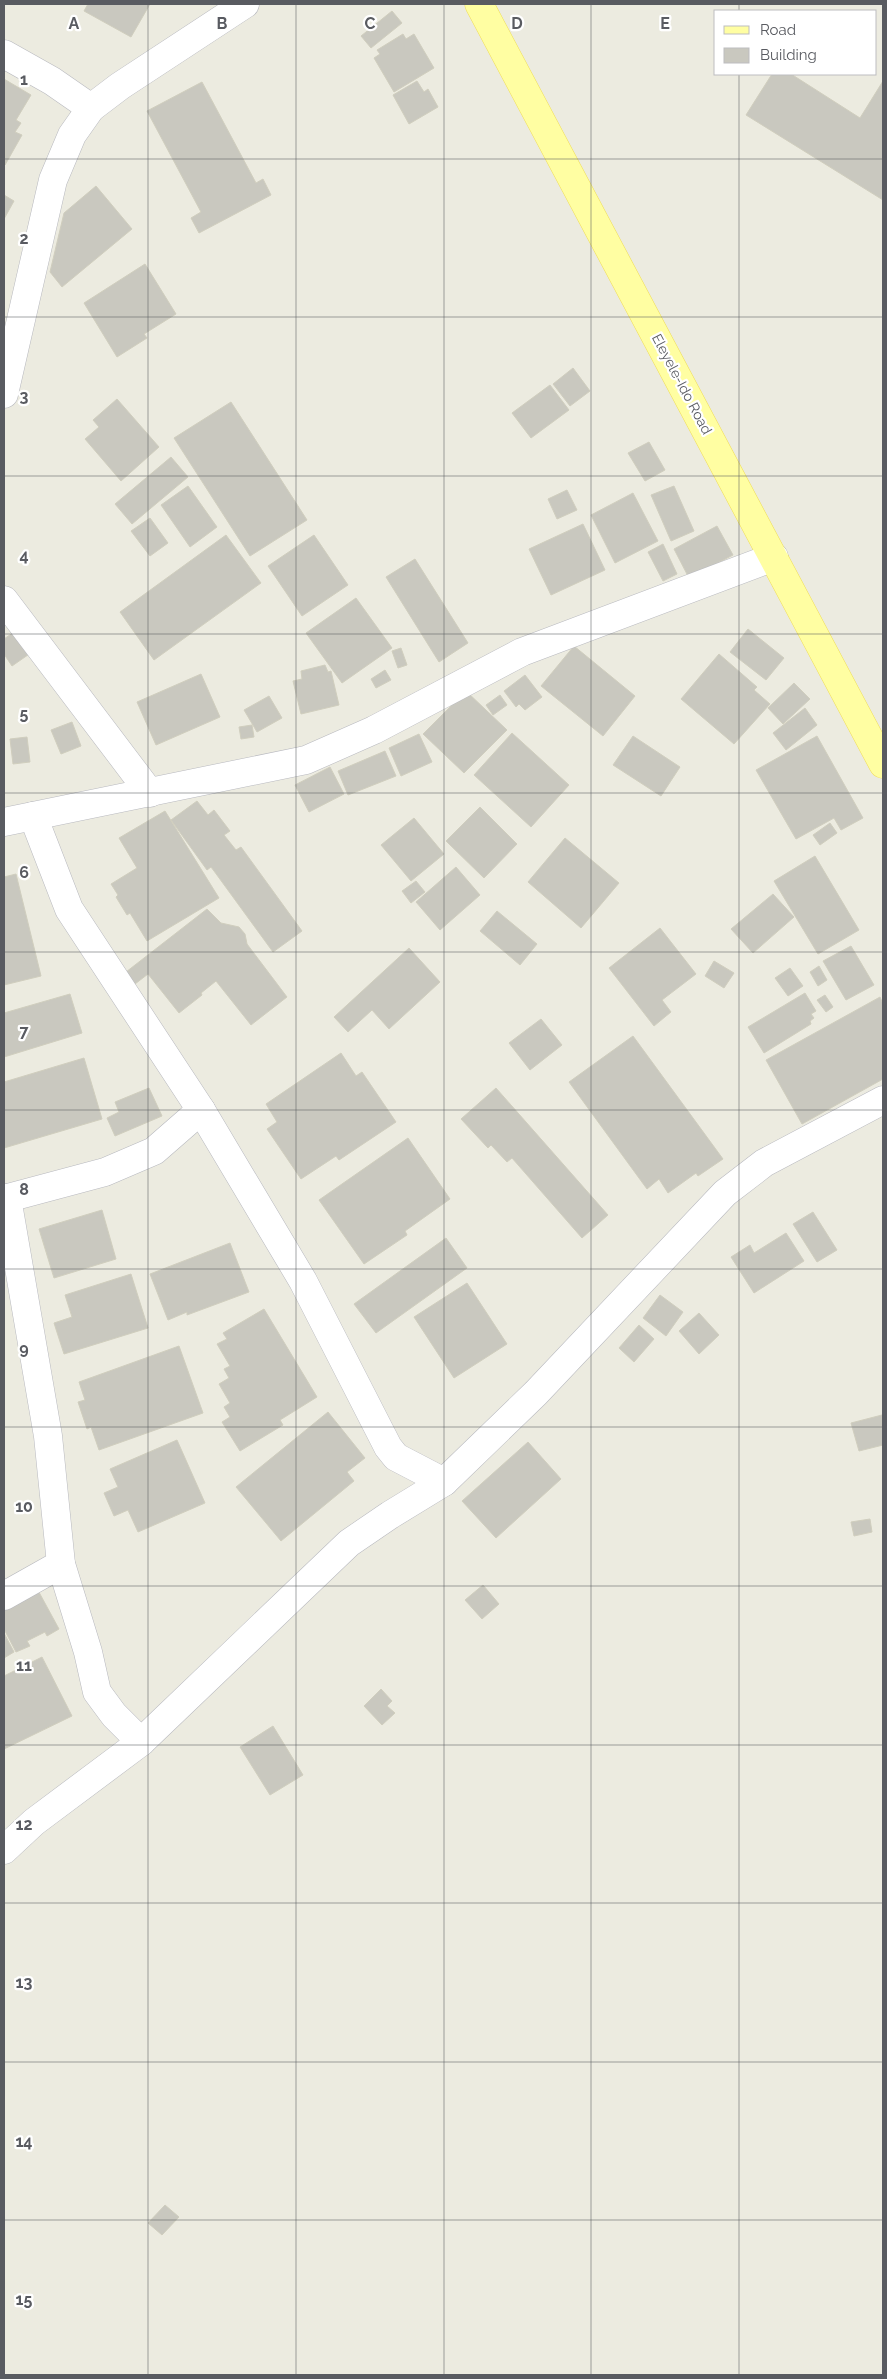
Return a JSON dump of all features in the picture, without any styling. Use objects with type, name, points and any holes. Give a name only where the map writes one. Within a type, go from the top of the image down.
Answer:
[{"type":"main road","name":"Eleyele-Ido Road","points":[[479,4],[883,764]]},
{"type":"street","points":[[4,394],[53,180],[72,135],[92,108],[120,86],[244,4]]},
{"type":"street","points":[[4,54],[52,80],[92,108]]},
{"type":"street","points":[[4,822],[306,760],[374,730],[522,652],[774,557]]},
{"type":"street","points":[[4,600],[150,793]]},
{"type":"street","points":[[33,816],[69,909],[200,1110],[303,1282],[388,1447],[396,1457],[444,1482]]},
{"type":"street","points":[[4,1850],[34,1822],[141,1742],[349,1543],[444,1482],[536,1392],[725,1193],[764,1163],[883,1100]]},
{"type":"street","points":[[141,1742],[114,1715],[98,1692],[60,1564],[48,1436],[5,1198],[105,1172],[154,1151],[200,1110]]},
{"type":"street","points":[[4,1596],[60,1564]]},
{"type":"building","points":[[88,4],[150,4],[131,37],[84,11]]},
{"type":"building","points":[[392,11],[402,23],[371,48],[361,36]]},
{"type":"building","points":[[403,34],[406,39],[414,34],[434,68],[394,92],[374,58],[380,54],[377,50]]},
{"type":"building","points":[[771,75],[793,75],[860,118],[883,81],[883,200],[746,115]]},
{"type":"building","points":[[4,79],[31,95],[16,120],[21,123],[15,132],[22,135],[5,165]]},
{"type":"building","points":[[417,81],[424,92],[428,89],[438,107],[409,124],[393,95]]},
{"type":"building","points":[[202,82],[256,183],[263,179],[271,195],[199,233],[191,218],[201,212],[147,111]]},
{"type":"building","points":[[96,186],[132,229],[62,287],[50,272],[64,213]]},
{"type":"building","points":[[4,195],[14,201],[4,219]]},
{"type":"building","points":[[145,264],[176,314],[144,334],[147,338],[117,357],[84,303]]},
{"type":"building","points":[[573,368],[590,391],[570,406],[553,384]]},
{"type":"building","points":[[550,385],[569,410],[531,438],[512,413]]},
{"type":"building","points":[[117,399],[159,447],[121,481],[85,439],[99,427],[93,420]]},
{"type":"building","points":[[231,402],[307,520],[250,556],[174,438]]},
{"type":"building","points":[[649,442],[665,470],[645,481],[628,453]]},
{"type":"building","points":[[171,457],[188,477],[132,524],[115,504]]},
{"type":"building","points":[[188,486],[217,527],[190,547],[161,505]]},
{"type":"building","points":[[674,486],[694,531],[671,541],[651,495]]},
{"type":"building","points":[[567,490],[577,510],[557,519],[548,499]]},
{"type":"building","points":[[633,493],[658,541],[615,563],[591,515]]},
{"type":"building","points":[[150,518],[168,543],[150,556],[131,531]]},
{"type":"building","points":[[583,524],[605,570],[551,595],[529,549]]},
{"type":"building","points":[[717,526],[733,555],[689,578],[674,549]]},
{"type":"building","points":[[226,535],[261,583],[154,660],[120,612]]},
{"type":"building","points":[[314,535],[348,585],[302,616],[268,566]]},
{"type":"building","points":[[663,544],[677,574],[663,581],[648,552]]},
{"type":"building","points":[[415,559],[468,643],[439,662],[386,577]]},
{"type":"building","points":[[356,598],[392,648],[342,683],[306,633]]},
{"type":"building","points":[[20,628],[35,650],[12,666],[4,654],[4,639]]},
{"type":"building","points":[[748,629],[784,658],[766,680],[730,652]]},
{"type":"building","points":[[574,646],[635,696],[603,736],[541,686]]},
{"type":"building","points":[[401,648],[407,665],[398,668],[392,651]]},
{"type":"building","points":[[719,654],[757,687],[754,690],[770,704],[734,744],[681,699]]},
{"type":"building","points":[[325,665],[328,672],[331,671],[339,705],[301,714],[293,681],[302,679],[301,671]]},
{"type":"building","points":[[385,670],[391,680],[376,688],[371,679]]},
{"type":"building","points":[[201,674],[220,717],[156,745],[137,702]]},
{"type":"building","points":[[525,675],[542,697],[525,710],[519,704],[516,707],[504,691]]},
{"type":"building","points":[[794,683],[810,699],[783,724],[768,708]]},
{"type":"building","points":[[466,691],[507,730],[464,773],[423,734]]},
{"type":"building","points":[[500,695],[507,705],[493,715],[486,705]]},
{"type":"building","points":[[269,696],[282,718],[257,732],[244,710]]},
{"type":"building","points":[[805,708],[817,725],[786,750],[773,733]]},
{"type":"building","points":[[72,722],[81,746],[61,754],[51,730]]},
{"type":"building","points":[[252,725],[254,737],[241,739],[239,727]]},
{"type":"building","points":[[512,733],[569,785],[531,827],[474,775]]},
{"type":"building","points":[[419,734],[432,762],[401,776],[389,748]]},
{"type":"building","points":[[633,736],[680,767],[661,796],[613,765]]},
{"type":"building","points":[[817,736],[863,818],[841,830],[834,818],[796,839],[756,770]]},
{"type":"building","points":[[27,737],[30,762],[13,764],[10,739]]},
{"type":"building","points":[[385,751],[396,776],[348,795],[338,771]]},
{"type":"building","points":[[330,767],[344,794],[309,812],[295,785]]},
{"type":"building","points":[[197,801],[208,815],[214,810],[230,831],[224,835],[236,850],[241,847],[302,931],[273,952],[211,867],[207,870],[171,820]]},
{"type":"building","points":[[480,807],[517,844],[484,878],[446,841]]},
{"type":"building","points":[[165,811],[219,898],[147,941],[130,913],[127,915],[116,897],[118,895],[111,884],[137,868],[119,838]]},
{"type":"building","points":[[414,818],[444,854],[411,881],[381,845]]},
{"type":"building","points":[[830,823],[837,833],[820,845],[813,835]]},
{"type":"building","points":[[565,838],[619,883],[581,928],[528,882]]},
{"type":"building","points":[[815,856],[859,930],[818,954],[774,881]]},
{"type":"building","points":[[456,867],[480,895],[440,930],[416,902]]},
{"type":"building","points":[[16,874],[41,976],[4,985],[4,877]]},
{"type":"building","points":[[416,881],[425,892],[411,903],[402,891]]},
{"type":"building","points":[[773,894],[794,917],[753,953],[731,929]]},
{"type":"building","points":[[207,909],[221,923],[239,927],[245,934],[247,944],[287,997],[251,1025],[216,981],[179,1013],[148,974],[135,984],[126,972]]},
{"type":"building","points":[[497,911],[537,944],[520,965],[480,931]]},
{"type":"building","points":[[660,928],[696,974],[662,1000],[671,1012],[654,1026],[609,968]]},
{"type":"building","points":[[851,946],[874,985],[846,1000],[823,961]]},
{"type":"building","points":[[409,948],[440,982],[389,1029],[372,1010],[348,1032],[334,1017]]},
{"type":"building","points":[[714,961],[734,973],[724,988],[705,976]]},
{"type":"building","points":[[819,966],[827,980],[818,986],[810,972]]},
{"type":"building","points":[[790,968],[803,986],[788,996],[775,978]]},
{"type":"building","points":[[805,993],[816,1011],[811,1014],[814,1018],[810,1021],[811,1024],[764,1053],[748,1027]]},
{"type":"building","points":[[70,994],[82,1033],[4,1057],[4,1013]]},
{"type":"building","points":[[825,995],[833,1007],[826,1012],[817,1000]]},
{"type":"building","points":[[880,997],[883,1004],[883,1079],[802,1124],[766,1060]]},
{"type":"building","points":[[541,1019],[562,1045],[530,1070],[509,1043]]},
{"type":"building","points":[[633,1036],[723,1159],[698,1176],[696,1173],[668,1193],[659,1179],[647,1189],[569,1082]]},
{"type":"building","points":[[341,1053],[356,1076],[362,1072],[396,1122],[339,1160],[336,1156],[301,1179],[267,1129],[277,1122],[266,1104]]},
{"type":"building","points":[[84,1058],[102,1119],[4,1148],[4,1082]]},
{"type":"building","points":[[149,1088],[162,1116],[115,1136],[107,1118],[119,1112],[115,1102]]},
{"type":"building","points":[[496,1088],[608,1215],[582,1238],[512,1158],[507,1162],[491,1145],[488,1148],[461,1119]]},
{"type":"building","points":[[408,1138],[450,1199],[405,1231],[407,1235],[364,1264],[319,1200]]},
{"type":"building","points":[[102,1210],[116,1259],[54,1278],[39,1229]]},
{"type":"building","points":[[813,1212],[837,1250],[817,1262],[793,1224]]},
{"type":"building","points":[[786,1233],[804,1261],[754,1293],[731,1257],[750,1245],[754,1253]]},
{"type":"building","points":[[446,1238],[467,1268],[376,1333],[354,1304]]},
{"type":"building","points":[[230,1243],[249,1292],[168,1320],[150,1274]]},
{"type":"building","points":[[131,1274],[148,1328],[64,1354],[54,1323],[72,1317],[65,1295]]},
{"type":"building","points":[[467,1283],[507,1344],[454,1378],[414,1317]]},
{"type":"building","points":[[660,1295],[683,1312],[666,1336],[643,1318]]},
{"type":"building","points":[[264,1309],[317,1397],[280,1420],[283,1425],[240,1451],[222,1422],[230,1417],[224,1407],[230,1403],[219,1384],[229,1378],[224,1369],[230,1366],[217,1344],[227,1339],[223,1333]]},
{"type":"building","points":[[699,1313],[719,1335],[699,1354],[679,1331]]},
{"type":"building","points":[[639,1325],[654,1339],[634,1362],[619,1348]]},
{"type":"building","points":[[179,1346],[203,1413],[99,1450],[91,1427],[87,1429],[78,1402],[85,1400],[79,1382]]},
{"type":"building","points":[[328,1412],[365,1458],[347,1472],[354,1481],[281,1541],[236,1487]]},
{"type":"building","points":[[882,1415],[883,1445],[859,1451],[851,1423]]},
{"type":"building","points":[[177,1440],[205,1503],[138,1532],[128,1510],[114,1516],[104,1493],[118,1487],[110,1469]]},
{"type":"building","points":[[528,1442],[561,1479],[496,1538],[462,1501]]},
{"type":"building","points":[[870,1519],[872,1532],[854,1536],[851,1522]]},
{"type":"building","points":[[34,1583],[59,1629],[47,1636],[45,1632],[27,1641],[30,1646],[16,1652],[4,1629],[4,1599]]},
{"type":"building","points":[[483,1585],[499,1604],[482,1619],[465,1600]]},
{"type":"building","points":[[4,1633],[14,1652],[4,1658]]},
{"type":"building","points":[[42,1657],[72,1716],[4,1749],[4,1676]]},
{"type":"building","points":[[381,1689],[392,1701],[387,1706],[395,1713],[382,1725],[364,1706]]},
{"type":"building","points":[[273,1726],[303,1775],[270,1795],[240,1747]]},
{"type":"building","points":[[165,2205],[179,2217],[162,2235],[148,2223]]}]
